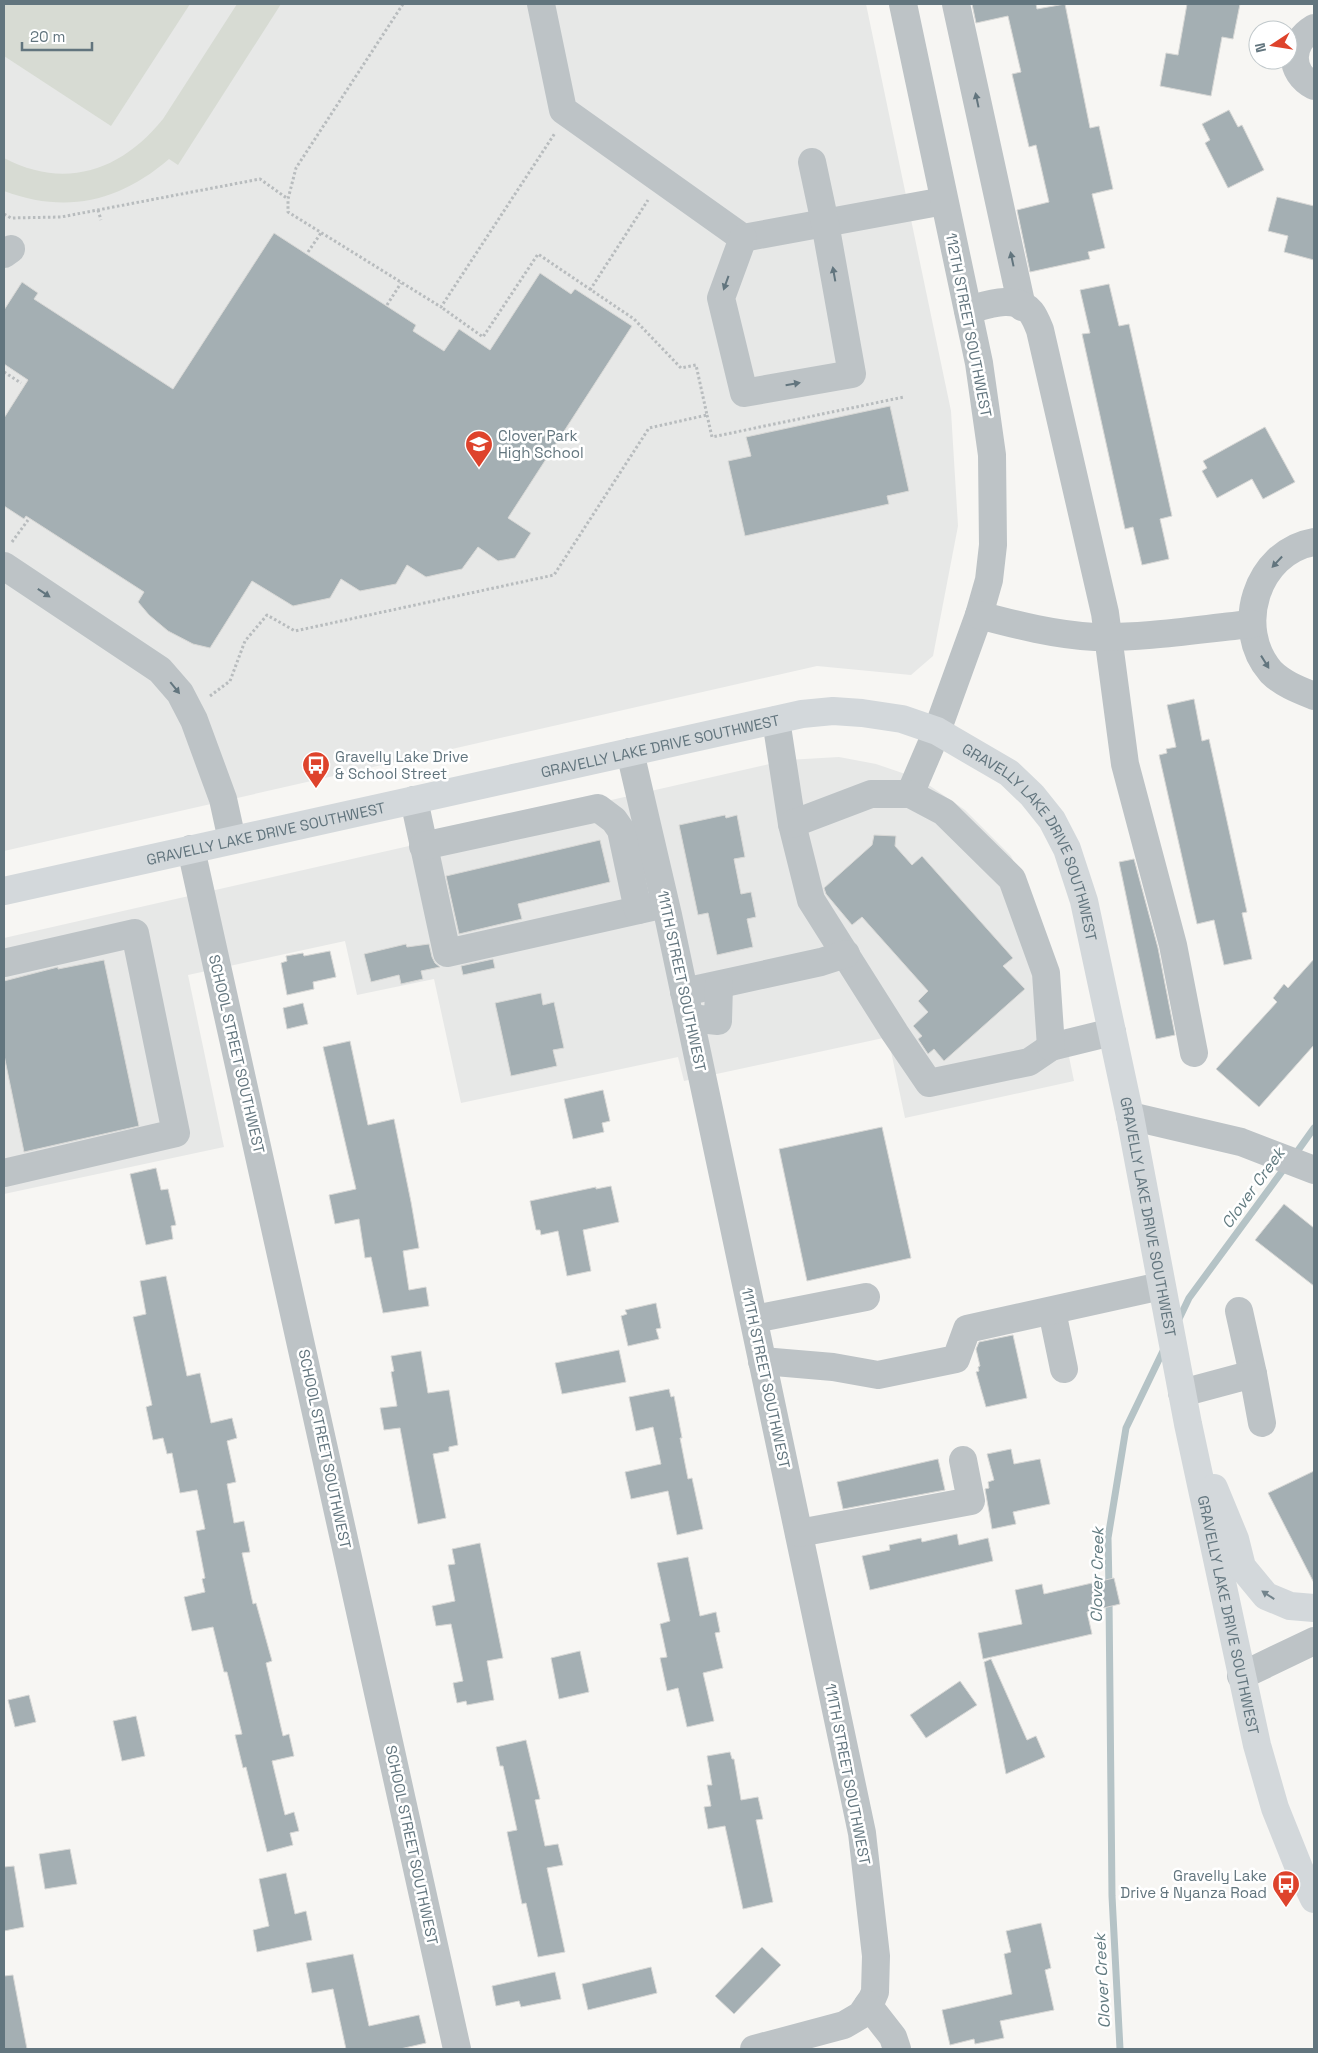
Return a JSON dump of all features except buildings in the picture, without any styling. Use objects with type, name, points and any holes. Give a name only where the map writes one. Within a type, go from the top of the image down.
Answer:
[{"type":"main road","name":"GRAVELLY LAKE DRIVE SOUTHWEST","points":[[4,891],[776,720],[833,711],[902,719],[936,731],[1009,773],[1032,795],[1052,820],[1068,849],[1084,901],[1130,1116],[1188,1424],[1241,1676],[1257,1745],[1275,1808],[1299,1868],[1314,1899]]},
{"type":"main road","points":[[1188,1424],[1235,1539],[1242,1567],[1266,1596],[1290,1606],[1314,1608]]},
{"type":"street","points":[[541,4],[563,110],[743,238],[944,201]]},
{"type":"street","name":"112TH STREET SOUTHWEST","points":[[902,4],[979,363],[992,455],[993,545],[988,580],[979,615],[936,731],[910,794]]},
{"type":"street","points":[[956,4],[1022,307]]},
{"type":"street","points":[[1314,28],[1301,38],[1295,53],[1295,64],[1299,74],[1306,82],[1314,86]]},
{"type":"street","points":[[743,238],[721,298],[744,393],[852,374],[812,162]]},
{"type":"street","points":[[968,310],[1001,302],[1016,304],[1031,312],[1040,330],[1105,613],[1125,764],[1173,945],[1194,1054]]},
{"type":"street","points":[[1314,542],[1283,556],[1265,575],[1254,598],[1252,624],[1258,650],[1272,672],[1292,688],[1314,696]]},
{"type":"street","points":[[8,554],[160,670],[180,693],[194,720],[223,799],[232,840]]},
{"type":"street","points":[[979,615],[1012,624],[1068,634],[1107,636],[1252,624]]},
{"type":"street","points":[[776,720],[792,824],[811,900],[929,1083],[1029,1062],[1051,1047],[1112,1032]]},
{"type":"street","name":"111TH STREET SOUTHWEST","points":[[630,752],[636,835],[665,904],[862,1833],[876,1956],[875,1992],[868,2005]]},
{"type":"street","points":[[792,824],[871,794],[910,794],[944,812],[1012,879],[1046,973],[1051,1047]]},
{"type":"street","points":[[414,800],[447,953],[665,904]]},
{"type":"street","points":[[423,846],[598,808],[614,820],[621,830],[636,835],[638,910]]},
{"type":"street","name":"SCHOOL STREET SOUTHWEST","points":[[191,850],[457,2049]]},
{"type":"street","points":[[4,963],[135,934],[176,1133],[4,1173]]},
{"type":"street","points":[[687,1005],[719,984],[821,962],[846,954]]},
{"type":"street","points":[[1130,1116],[1232,1140],[1314,1170]]},
{"type":"street","points":[[762,1361],[834,1366],[878,1375],[956,1359],[967,1330],[1161,1286]]},
{"type":"street","points":[[754,1319],[866,1297]]},
{"type":"street","points":[[1052,1311],[1064,1369]]},
{"type":"street","points":[[1240,1311],[1262,1423]]},
{"type":"street","points":[[1182,1393],[1253,1374]]},
{"type":"street","points":[[799,1533],[971,1501],[963,1460]]},
{"type":"street","points":[[1241,1676],[1314,1641]]},
{"type":"street","points":[[754,2049],[844,2025],[861,2015],[868,2005],[893,2037],[897,2049]]},
{"type":"path","points":[[403,4],[296,168],[288,199],[288,212],[441,307],[483,337],[538,254],[634,319],[682,368],[696,365],[712,436],[904,397]]},
{"type":"path","points":[[441,307],[556,130]]},
{"type":"path","points":[[4,214],[11,218],[61,217],[260,179],[288,199]]},
{"type":"path","points":[[590,290],[652,194]]},
{"type":"path","points":[[98,210],[101,220]]},
{"type":"path","points":[[308,252],[321,232]]},
{"type":"path","points":[[387,305],[401,283]]},
{"type":"path","points":[[4,372],[21,383]]},
{"type":"path","points":[[208,698],[230,680],[246,641],[267,615],[295,631],[554,575],[649,428],[707,415]]},
{"type":"path","points":[[8,554],[28,520]]},
{"type":"shaded area","name":"Clover Park High School","points":[[4,4],[866,4],[951,411],[958,526],[933,656],[911,675],[817,666],[4,851]]},
{"type":"shaded area","points":[[4,4],[190,4],[111,126],[4,56]]},
{"type":"shaded area","points":[[237,4],[281,4],[178,165],[169,159],[150,174],[131,185],[91,200],[49,202],[4,191],[4,158],[27,168],[49,173],[70,173],[91,170],[110,163],[129,152],[147,137],[163,119]]},
{"type":"shaded area","points":[[839,757],[876,764],[920,779],[965,810],[1011,856],[1041,919],[1074,1081],[905,1118],[888,1037],[684,1081],[678,1057],[461,1103],[434,979],[357,995],[345,941],[188,975],[224,1147],[4,1194],[4,938],[787,760]]},
{"type":"waterway","name":"Clover Creek","points":[[1294,1156],[1314,1128]]},
{"type":"waterway","name":"Clover Creek","points":[[1178,1321],[1189,1298],[1286,1166]]},
{"type":"waterway","name":"Clover Creek","points":[[1109,1588],[1108,1538],[1126,1428],[1164,1349]]},
{"type":"waterway","name":"Clover Creek","points":[[1109,1599],[1112,1896],[1120,2049]]},
{"type":"place","name":"Clover Park High School","points":[[479,468]]},
{"type":"place","name":"Gravelly Lake Drive & School Street","points":[[316,789]]},
{"type":"place","name":"Gravelly Lake Drive & Nyanza Road","points":[[1286,1908]]}]
